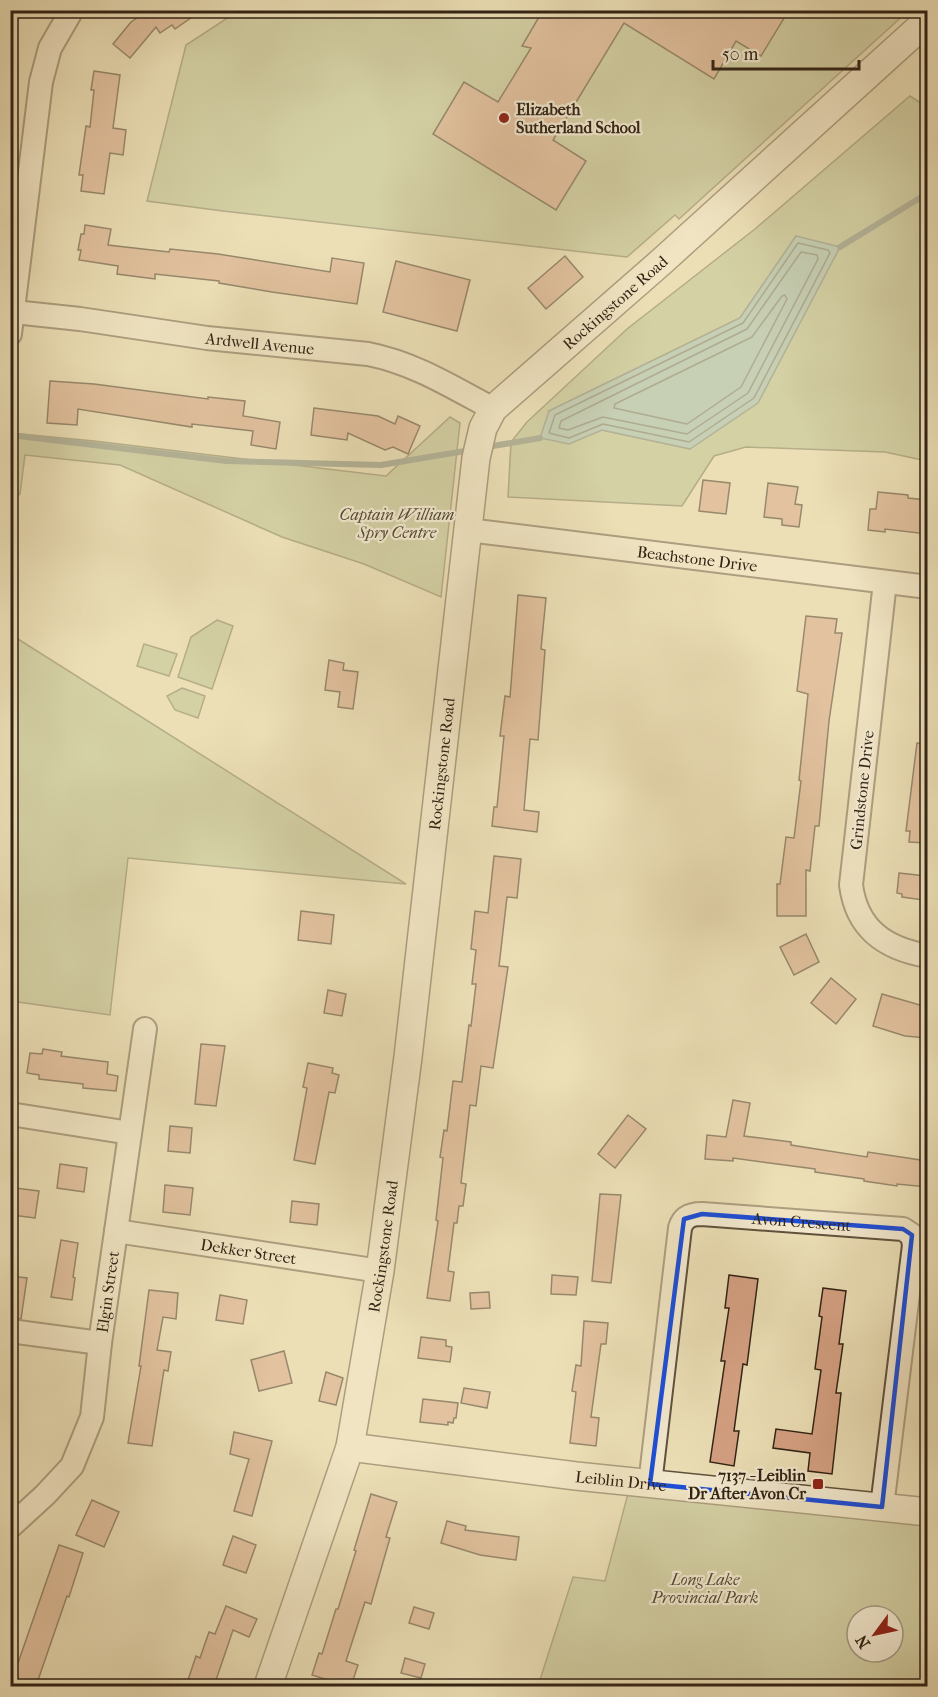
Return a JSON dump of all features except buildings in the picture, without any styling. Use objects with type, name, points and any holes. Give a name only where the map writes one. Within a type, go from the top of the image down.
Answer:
[{"type":"street","points":[[10,334],[41,82],[51,48],[72,10]]},
{"type":"street","name":"Rockingstone Road","points":[[268,1686],[350,1447],[380,1271],[408,1057],[468,530],[478,448],[483,428],[493,409],[660,263],[927,20]]},
{"type":"street","name":"Ardwell Avenue","points":[[14,312],[80,319],[207,338],[368,354],[393,359],[420,370],[493,409]]},
{"type":"street","name":"Beachstone Drive","points":[[468,530],[927,586]]},
{"type":"street","name":"Grindstone Drive","points":[[885,582],[852,885],[856,904],[864,921],[875,935],[890,946],[909,953],[927,956]]},
{"type":"street","name":"Elgin Street","points":[[10,1527],[72,1466],[92,1417],[100,1343],[145,1029]]},
{"type":"street","points":[[10,1114],[130,1133]]},
{"type":"street","name":"Avon Crescent","points":[[650,1484],[680,1228],[684,1219],[702,1214],[903,1229],[912,1235],[914,1245],[882,1507]]},
{"type":"street","name":"Dekker Street","points":[[116,1232],[380,1271]]},
{"type":"street","points":[[10,1331],[100,1343]]},
{"type":"street","name":"Leiblin Drive","points":[[350,1447],[650,1484],[927,1512]]},
{"type":"highlighted area","points":[[702,1214],[903,1229],[912,1235],[882,1507],[650,1484],[684,1219]]},
{"type":"green space","points":[[238,11],[908,11],[679,219],[675,215],[627,257],[147,201],[186,45]]},
{"type":"green space","points":[[910,96],[927,107],[927,461],[885,452],[746,447],[714,456],[682,506],[508,497],[511,442],[527,422],[627,329],[755,229]],"holes":[[[796,236],[690,449],[602,430],[549,411],[740,318]]]},
{"type":"green space","name":"Captain William Spry Centre","points":[[450,417],[460,423],[441,597],[364,564],[282,537],[120,465],[25,455],[20,494],[11,501],[11,433],[386,476]]},
{"type":"green space","points":[[217,620],[233,626],[212,689],[178,677],[191,637]]},
{"type":"green space","points":[[10,634],[406,884],[128,858],[110,1015],[11,1001]]},
{"type":"green space","points":[[144,644],[177,654],[169,676],[137,666]]},
{"type":"green space","points":[[182,688],[205,696],[198,718],[175,710],[167,696]]},
{"type":"green space","name":"Long Lake Provincial Park","points":[[631,1482],[927,1511],[927,1686],[538,1686],[573,1577],[605,1581]]},
{"type":"water","points":[[796,236],[840,247],[758,403],[690,449],[602,430],[569,444],[540,438],[549,411],[740,318]]},
{"type":"waterway","points":[[840,247],[928,193]]},
{"type":"waterway","points":[[10,435],[226,461],[381,465],[471,450]]},
{"type":"waterway","points":[[487,447],[540,438]]},
{"type":"place","name":"Elizabeth Sutherland School","points":[[504,118]]},
{"type":"place","name":"7137 - Leiblin Dr After Avon Cr","points":[[818,1484]]}]
